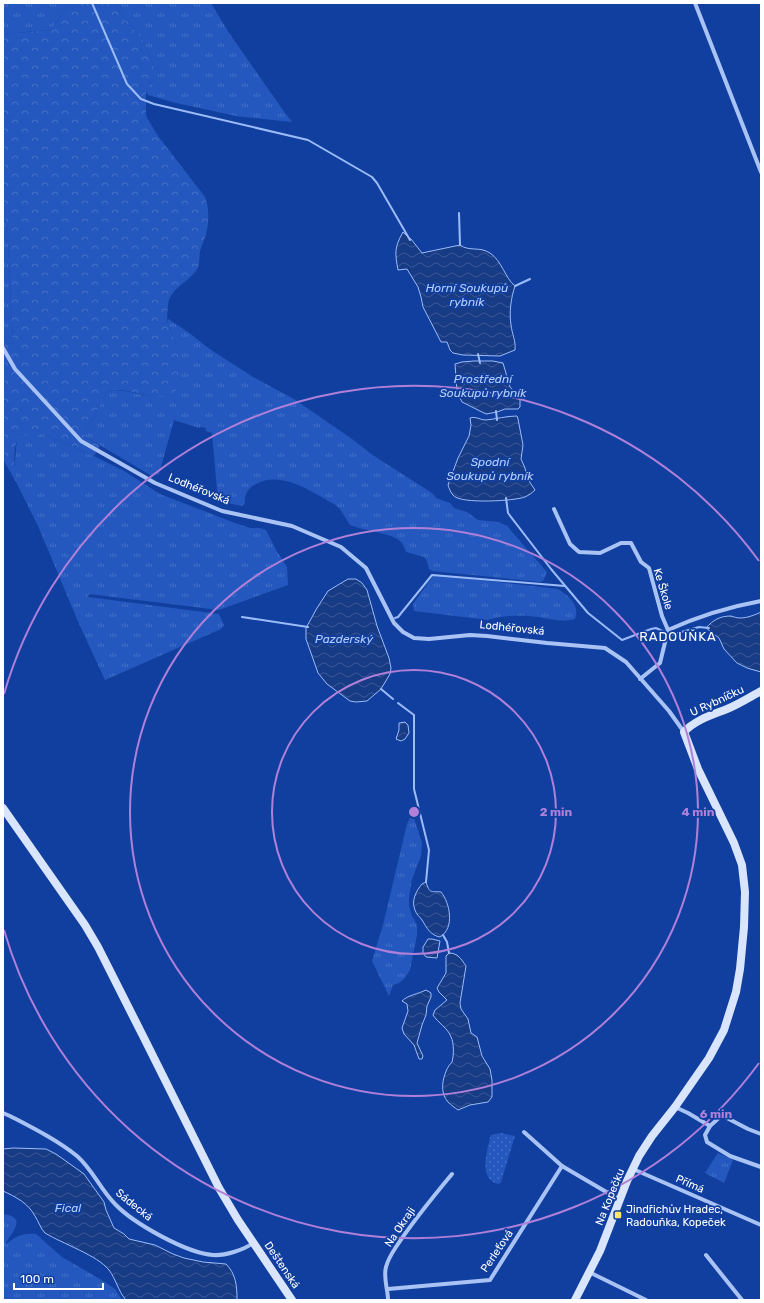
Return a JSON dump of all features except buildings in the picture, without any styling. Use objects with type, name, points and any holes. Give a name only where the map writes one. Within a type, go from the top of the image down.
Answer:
[{"type":"street","points":[[695,3],[761,172]]},
{"type":"street","name":"Lodhéřovská","points":[[3,348],[15,369],[81,441],[155,483],[222,511],[292,526],[341,547],[366,568],[394,623],[403,632],[414,638],[429,640],[470,635],[605,648],[626,662],[669,711],[684,732],[698,769],[734,843],[742,865]]},
{"type":"street","name":"Ke Škole","points":[[554,509],[570,544],[579,552],[600,553],[621,543],[631,543],[641,562],[650,568],[662,616],[668,630]]},
{"type":"street","points":[[640,679],[660,663],[668,630],[697,617],[737,605],[761,602]]},
{"type":"street","name":"U Rybníčku","points":[[684,732],[690,725],[715,713],[728,709],[761,691]]},
{"type":"street","name":"Deštenská","points":[[3,808],[85,925],[98,947],[219,1188],[292,1300]]},
{"type":"street","name":"Na Kopečku","points":[[575,1300],[600,1250],[633,1169],[641,1154],[652,1136],[675,1107],[709,1058],[724,1030],[736,992],[740,968],[744,927],[745,892],[742,865]]},
{"type":"street","points":[[675,1107],[710,1126]]},
{"type":"street","name":"Sádecká","points":[[3,1113],[56,1141],[77,1156],[87,1166],[102,1189],[115,1204],[145,1227],[163,1237],[195,1252],[212,1255],[229,1253],[249,1246],[253,1242]]},
{"type":"street","points":[[761,1134],[721,1116],[710,1126],[705,1135],[707,1142],[730,1156],[761,1167]]},
{"type":"street","points":[[524,1132],[562,1166],[620,1200]]},
{"type":"street","name":"Perleťová","points":[[388,1289],[490,1280],[562,1166]]},
{"type":"street","name":"Přímá","points":[[633,1169],[761,1225]]},
{"type":"street","name":"Na Okraji","points":[[388,1300],[388,1289],[385,1273],[386,1266],[392,1253],[401,1238],[422,1210],[452,1174]]},
{"type":"street","points":[[706,1255],[742,1300]]},
{"type":"street","points":[[590,1272],[646,1300]]},
{"type":"green space","points":[[3,3],[70,3],[51,30],[3,34]]},
{"type":"green space","points":[[70,3],[113,3],[144,42],[155,70],[155,79],[149,85],[146,92],[147,118],[158,136],[205,197],[208,209],[208,226],[200,251],[197,269],[175,291],[169,300],[167,315],[168,324],[176,344],[181,372],[180,384],[177,389],[173,393],[166,396],[149,395],[122,390],[107,392],[84,434],[100,446],[94,456],[44,434],[19,436],[14,453],[14,466],[17,484],[3,459],[3,334],[9,344],[13,341],[8,242],[3,201],[3,34],[51,30]]},
{"type":"green space","points":[[113,3],[211,3],[229,33],[292,122],[236,116],[172,102],[148,95],[146,92],[149,85],[155,79],[155,70],[144,42]]},
{"type":"green space","points":[[3,201],[8,242],[13,341],[9,344],[3,334]]},
{"type":"green space","points":[[168,319],[211,350],[253,377],[294,399],[374,456],[432,493],[436,498],[450,503],[454,508],[467,512],[478,520],[499,522],[507,526],[547,572],[543,581],[432,571],[429,569],[427,561],[424,557],[406,552],[403,544],[398,540],[386,534],[350,525],[340,509],[334,504],[306,488],[285,481],[264,481],[254,485],[247,492],[245,503],[242,506],[218,501],[212,433],[206,431],[206,428],[199,428],[174,420],[159,474],[152,476],[86,437],[84,434],[107,392],[121,390],[146,395],[163,396],[179,362],[177,347],[168,324]]},
{"type":"green space","points":[[44,434],[94,456],[124,471],[160,494],[235,523],[250,528],[260,528],[266,530],[287,567],[288,585],[219,610],[89,594],[88,597],[219,614],[224,625],[221,629],[105,680],[80,626],[38,526],[17,484],[14,471],[17,439],[19,436]]},
{"type":"green space","points":[[436,575],[558,589],[570,598],[575,605],[575,619],[562,621],[538,617],[506,616],[488,620],[414,611],[413,604],[433,576]]},
{"type":"green space","points":[[410,818],[414,818],[422,843],[421,856],[412,879],[409,897],[409,906],[417,925],[417,935],[410,970],[405,978],[399,983],[393,985],[389,996],[372,961],[383,925],[407,824]]},
{"type":"green space","points":[[501,1133],[515,1136],[501,1182],[499,1184],[492,1181],[488,1177],[486,1171],[486,1158],[491,1135]]},
{"type":"green space","points":[[718,1153],[733,1160],[724,1183],[705,1173]]},
{"type":"green space","points":[[3,1214],[15,1218],[17,1222],[6,1243],[7,1244],[20,1236],[36,1234],[62,1257],[115,1289],[122,1300],[3,1300]]},
{"type":"water","name":"Horní Soukupů rybník","points":[[403,232],[411,239],[422,253],[460,245],[467,248],[486,251],[498,260],[515,286],[511,300],[510,315],[515,350],[500,356],[463,355],[453,353],[447,342],[441,342],[423,307],[418,287],[407,269],[398,270],[396,251],[398,242]]},
{"type":"water","name":"Prostřední Soukupů rybník","points":[[474,361],[493,361],[503,363],[510,387],[520,398],[520,407],[518,409],[505,409],[486,414],[462,402],[457,392],[455,364]]},
{"type":"water","name":"Spodní Soukupů rybník","points":[[517,416],[523,445],[521,459],[527,478],[535,490],[525,497],[500,501],[467,500],[459,499],[454,496],[448,485],[458,458],[469,436],[471,425],[470,418],[474,417],[486,420]]},
{"type":"water","name":"Pazderský","points":[[348,579],[356,579],[362,583],[367,590],[391,668],[390,674],[381,689],[367,701],[350,701],[327,684],[318,673],[306,639],[306,628],[328,591]]},
{"type":"water","points":[[761,612],[761,672],[737,663],[724,649],[719,638],[706,628],[720,618],[731,616],[743,618]]},
{"type":"water","points":[[405,722],[408,725],[409,733],[405,739],[401,741],[396,739],[399,730],[399,723]]},
{"type":"water","points":[[426,882],[431,891],[441,892],[449,909],[450,915],[448,928],[440,937],[429,931],[416,913],[414,907],[416,893],[422,884]]},
{"type":"water","points":[[428,939],[440,941],[437,958],[426,957],[423,953],[423,947]]},
{"type":"water","points":[[449,953],[457,955],[466,966],[460,1003],[461,1009],[468,1019],[471,1033],[477,1037],[482,1056],[490,1069],[492,1080],[492,1097],[488,1102],[470,1105],[458,1110],[448,1102],[443,1091],[444,1078],[453,1059],[452,1040],[448,1031],[433,1015],[435,1010],[447,1000],[437,988],[446,973],[446,956]]},
{"type":"water","points":[[426,990],[431,993],[431,997],[427,1006],[426,1015],[417,1043],[423,1056],[422,1059],[419,1059],[414,1045],[404,1034],[402,1028],[408,1011],[407,1004],[402,1001],[410,996]]},
{"type":"water","name":"Fical","points":[[3,1149],[46,1149],[56,1154],[84,1174],[104,1202],[114,1228],[129,1239],[155,1245],[184,1258],[203,1262],[226,1264],[232,1272],[235,1280],[237,1300],[126,1300],[109,1270],[104,1265],[96,1259],[45,1233],[29,1207],[17,1198],[3,1191]]},
{"type":"waterway","points":[[92,3],[127,84],[141,99],[154,104],[308,140],[372,177],[410,240]]},
{"type":"waterway","points":[[459,213],[460,245]]},
{"type":"waterway","points":[[515,286],[530,279]]},
{"type":"waterway","points":[[478,354],[480,363]]},
{"type":"waterway","points":[[496,411],[497,420]]},
{"type":"waterway","points":[[506,498],[508,513],[551,569],[588,613],[622,640],[656,628],[671,635],[699,627],[709,628]]},
{"type":"waterway","points":[[395,618],[398,617],[432,575],[565,586]]},
{"type":"waterway","points":[[242,617],[308,627]]},
{"type":"waterway","points":[[381,689],[393,699]]},
{"type":"waterway","points":[[398,703],[414,715],[414,789],[429,850],[426,882]]},
{"type":"waterway","points":[[443,935],[447,942],[449,953]]},
{"type":"place","name":"Jindřichův Hradec, Radouňka, Kopeček","points":[[618,1215]]},
{"type":"district","name":"RADOUŇKA","points":[[678,636]]}]
